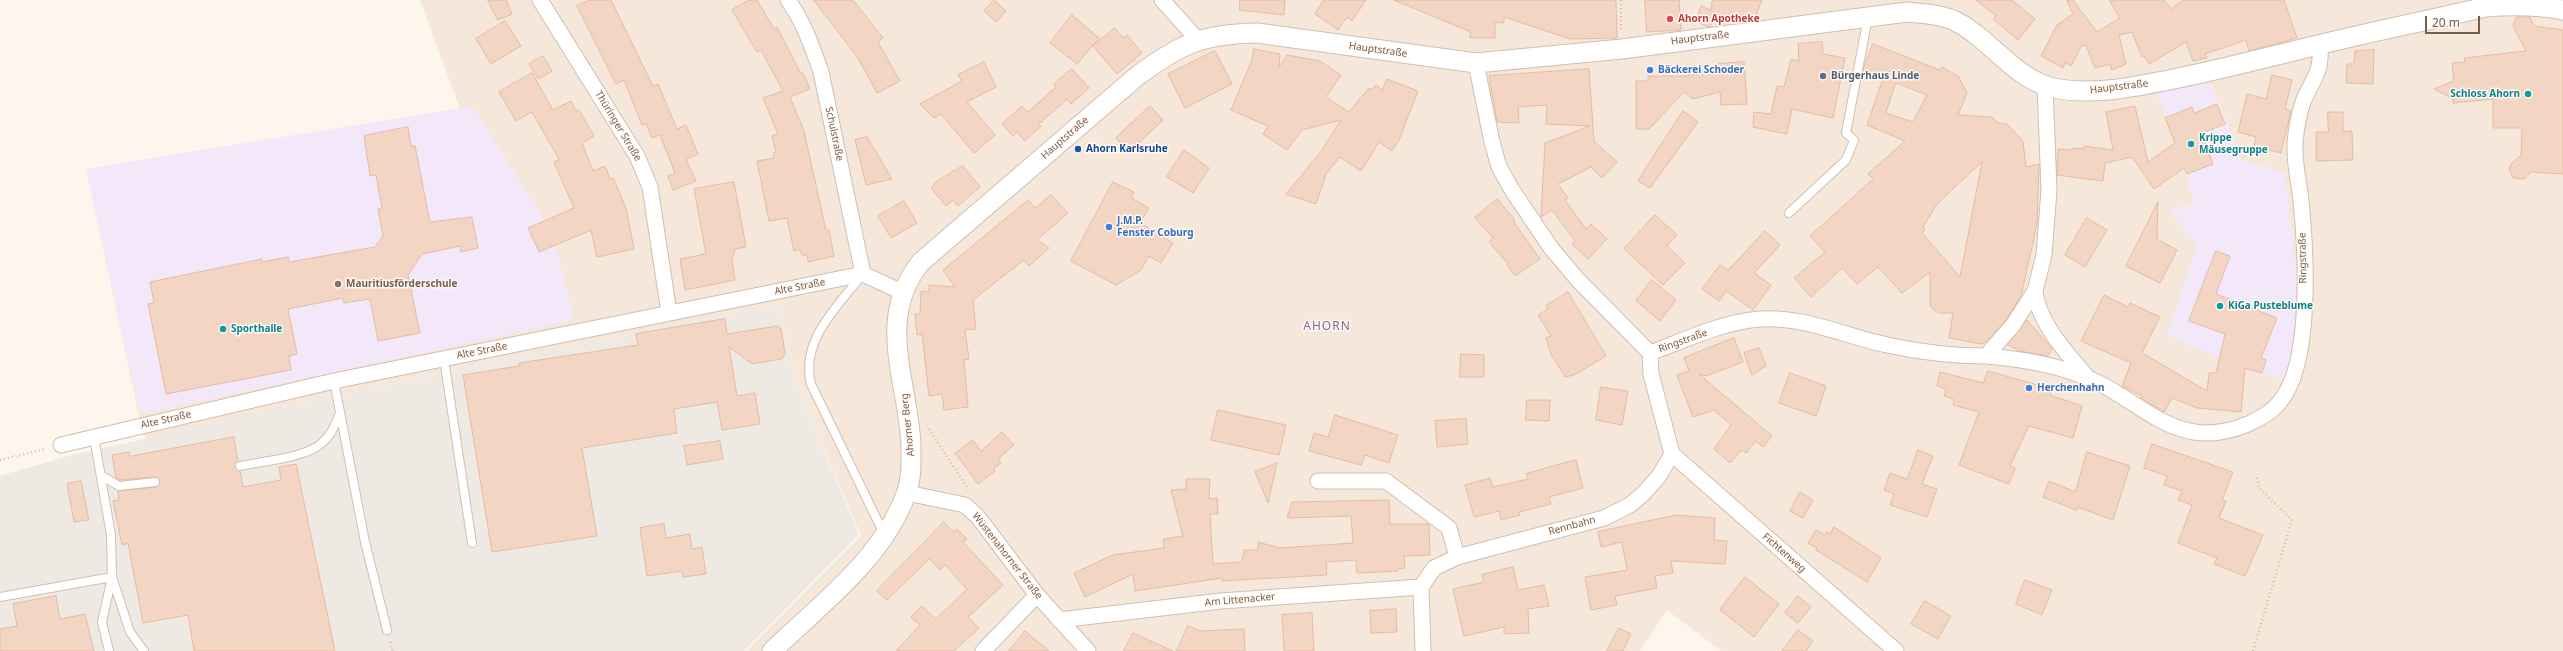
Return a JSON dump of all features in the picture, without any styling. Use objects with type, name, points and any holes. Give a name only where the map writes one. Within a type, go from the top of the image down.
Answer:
[{"type":"street","name":"Thüringer Straße","points":[[540,0],[638,156],[643,168],[650,187],[669,313]]},
{"type":"street","name":"Schulstraße","points":[[788,0],[799,17],[810,39],[821,72],[863,274]]},
{"type":"street","points":[[1162,0],[1198,40]]},
{"type":"street","name":"Hauptstraße","points":[[902,292],[910,276],[921,262],[1136,77],[1164,56],[1198,40],[1223,34],[1257,33],[1476,63],[1622,49],[1868,17],[1907,6],[1954,20],[1972,31],[2021,73],[2045,85],[2059,89],[2093,91],[2140,85],[2225,69],[2320,44],[2486,7],[2514,4],[2543,6],[2563,10]]},
{"type":"street","name":"Ringstraße","points":[[1476,63],[1497,161],[1512,190],[1551,248],[1578,280],[1650,353],[1737,322],[1761,319],[1801,321],[1886,345],[1951,356],[1986,356],[2015,359],[2087,377],[2148,414],[2194,432],[2207,433],[2237,428],[2260,419],[2280,403],[2292,379],[2302,341],[2303,253],[2301,200],[2295,171],[2295,141],[2303,103],[2322,62],[2320,44]]},
{"type":"street","name":"Ringstraße","points":[[2045,85],[2049,216],[2044,255],[2036,291],[2037,307],[2060,343],[2087,377]]},
{"type":"street","name":"Alte Straße","points":[[61,445],[334,381],[863,274]]},
{"type":"street","points":[[863,274],[902,292]]},
{"type":"street","name":"Ringstraße","points":[[1986,356],[2013,325],[2036,291]]},
{"type":"street","name":"Ahorner Berg","points":[[772,651],[871,555],[886,536],[907,493],[912,464],[910,431],[896,343],[896,316],[902,292]]},
{"type":"street","points":[[1650,353],[1651,374],[1672,454]]},
{"type":"street","name":"Rennbahn","points":[[1421,587],[1434,568],[1457,557],[1604,518],[1630,505],[1643,494],[1659,476],[1672,454]]},
{"type":"street","name":"Fichtenweg","points":[[1672,454],[1896,651]]},
{"type":"street","points":[[1318,481],[1386,481],[1449,528],[1457,557]]},
{"type":"street","name":"Wüstenahorner Straße","points":[[907,493],[954,501],[965,505],[978,517],[1037,596],[1088,651]]},
{"type":"street","points":[[1421,587],[1423,651]]},
{"type":"street","name":"Am Littenacker","points":[[1059,620],[1221,601],[1421,587]]},
{"type":"street","points":[[983,651],[1037,596]]},
{"type":"lane","points":[[1790,213],[1846,160],[1854,140],[1846,133],[1868,17]]},
{"type":"lane","points":[[863,274],[816,336],[809,352],[807,370],[811,384],[886,536]]},
{"type":"lane","points":[[444,359],[472,543]]},
{"type":"lane","points":[[334,381],[365,542],[387,630]]},
{"type":"lane","points":[[240,466],[306,452],[323,443],[333,431],[340,413]]},
{"type":"lane","points":[[94,437],[102,476],[111,535],[112,577],[102,622],[108,651]]},
{"type":"lane","points":[[102,476],[119,486],[156,482]]},
{"type":"lane","points":[[0,597],[112,577]]},
{"type":"lane","points":[[112,577],[130,632],[144,651]]},
{"type":"path","points":[[1621,0],[1622,49]]},
{"type":"path","points":[[926,424],[976,500],[978,517]]},
{"type":"path","points":[[0,460],[61,445]]},
{"type":"path","points":[[2254,651],[2292,520],[2259,488],[2257,477]]},
{"type":"shaded area","points":[[420,0],[2563,0],[2563,651],[1721,651],[1667,610],[1640,651],[746,651],[861,536],[797,385],[778,304],[372,388],[146,439],[141,425],[86,169],[460,109]]},
{"type":"shaded area","points":[[2211,83],[2242,160],[2285,173],[2297,285],[2292,352],[2284,380],[2247,368],[2167,336],[2197,245],[2169,211],[2194,204],[2187,175],[2157,93]]},
{"type":"shaded area","name":"Mauritiusförderschule","points":[[472,106],[543,217],[556,248],[574,320],[140,414],[86,169]]},
{"type":"shaded area","points":[[778,304],[797,385],[859,535],[744,651],[0,651],[0,476],[68,456],[372,388]]},
{"type":"building","points":[[488,0],[506,0],[512,14],[498,20]]},
{"type":"building","points":[[590,0],[611,0],[653,86],[658,84],[677,129],[686,125],[698,154],[686,159],[696,181],[673,190],[668,176],[675,173],[660,135],[652,138],[646,124],[642,125],[624,80],[616,84],[577,6]]},
{"type":"building","points":[[749,0],[757,0],[774,29],[777,27],[801,74],[803,73],[810,89],[790,97],[804,131],[826,230],[829,230],[834,256],[808,262],[807,255],[802,255],[800,250],[794,251],[787,218],[769,221],[757,161],[774,158],[773,153],[776,152],[772,136],[778,134],[763,98],[783,91],[761,50],[757,52],[732,10]]},
{"type":"building","points":[[814,0],[853,0],[883,38],[878,42],[900,81],[877,93],[858,58]]},
{"type":"building","points":[[994,0],[1006,11],[996,22],[984,11]]},
{"type":"building","points":[[1240,0],[1285,0],[1284,15],[1240,10]]},
{"type":"building","points":[[1324,0],[1366,0],[1352,21],[1347,17],[1338,30],[1315,14]]},
{"type":"building","points":[[1394,0],[1616,0],[1617,38],[1570,39],[1504,17],[1504,23],[1495,22],[1495,38],[1470,38],[1470,32]]},
{"type":"building","points":[[1645,0],[1679,0],[1681,30],[1647,32]]},
{"type":"building","points":[[1713,0],[1762,0],[1754,21],[1731,22],[1714,16],[1710,27],[1696,22],[1701,6],[1710,10]]},
{"type":"building","points":[[1976,0],[2012,0],[2035,19],[2018,40],[1993,19],[1996,16]]},
{"type":"building","points":[[2073,0],[2097,32],[2120,18],[2109,0],[2164,0],[2171,9],[2183,0],[2284,0],[2297,38],[2249,51],[2246,40],[2205,54],[2207,58],[2193,61],[2186,42],[2149,64],[2144,56],[2142,57],[2132,32],[2119,35],[2126,64],[2112,70],[2110,64],[2095,68],[2086,46],[2082,45],[2071,66],[2065,62],[2063,68],[2041,56],[2057,25],[2073,14],[2067,1]]},
{"type":"building","points":[[1072,15],[1099,38],[1077,64],[1050,43]]},
{"type":"building","points":[[2517,17],[2530,17],[2534,26],[2563,30],[2563,174],[2531,172],[2524,179],[2513,178],[2509,169],[2512,163],[2521,155],[2522,128],[2493,128],[2493,99],[2453,103],[2453,99],[2434,89],[2454,81],[2452,63],[2465,62],[2464,58],[2526,51],[2513,26]]},
{"type":"building","points":[[505,21],[521,46],[491,64],[476,39]]},
{"type":"building","points":[[1115,28],[1123,38],[1127,35],[1142,53],[1117,74],[1093,46]]},
{"type":"building","points":[[1822,42],[1823,54],[1845,58],[1833,118],[1792,109],[1787,134],[1753,127],[1754,112],[1771,114],[1777,86],[1784,87],[1791,59],[1799,61],[1798,44]]},
{"type":"building","points":[[1873,44],[1940,70],[1942,67],[1958,76],[1967,93],[1958,115],[1992,117],[1998,123],[2007,124],[2023,141],[2026,167],[2039,164],[2037,224],[2021,296],[2006,320],[1986,342],[1981,344],[1949,338],[1953,313],[1938,313],[1930,306],[1930,272],[1902,293],[1878,267],[1857,284],[1842,268],[1811,297],[1794,278],[1825,252],[1810,236],[1873,179],[1868,174],[1905,141],[1867,125],[1883,78],[1863,71]],"holes":[[[1896,83],[1927,95],[1913,122],[1886,113]],[[1982,162],[1960,277],[1922,233],[1925,230],[1923,227],[1937,204]]]},
{"type":"building","points":[[1254,49],[1280,54],[1279,67],[1287,55],[1320,61],[1341,75],[1326,97],[1349,112],[1369,88],[1371,90],[1376,85],[1382,90],[1387,79],[1418,91],[1399,140],[1392,151],[1379,142],[1361,171],[1340,157],[1326,174],[1316,204],[1286,194],[1320,153],[1341,120],[1302,130],[1287,150],[1263,134],[1268,126],[1231,110],[1252,60]]},
{"type":"building","points":[[2374,50],[2373,84],[2346,83],[2347,64],[2354,64],[2355,51]]},
{"type":"building","points":[[1215,51],[1232,84],[1185,108],[1168,74]]},
{"type":"building","points":[[543,56],[552,71],[538,79],[529,64]]},
{"type":"building","points":[[984,62],[996,87],[967,102],[995,135],[974,153],[941,114],[934,118],[920,104],[962,81],[958,75]]},
{"type":"building","points":[[1744,62],[1747,104],[1721,105],[1720,92],[1693,99],[1684,92],[1649,129],[1636,129],[1636,81],[1648,81],[1648,76],[1687,76],[1718,68],[1718,64]]},
{"type":"building","points":[[1072,69],[1089,88],[1071,104],[1067,99],[1039,124],[1041,126],[1025,141],[1017,132],[1013,136],[1002,124],[1022,106],[1028,112],[1056,87],[1054,84]]},
{"type":"building","points":[[1589,69],[1594,141],[1617,162],[1602,178],[1591,167],[1558,184],[1568,198],[1565,200],[1586,229],[1591,224],[1607,239],[1588,259],[1572,244],[1575,241],[1552,210],[1541,217],[1545,143],[1590,126],[1546,124],[1547,105],[1518,107],[1519,123],[1497,122],[1489,76]]},
{"type":"building","points":[[532,73],[553,110],[571,101],[576,111],[579,110],[594,136],[582,143],[593,171],[605,166],[610,179],[613,178],[626,208],[634,249],[597,257],[591,230],[539,252],[528,228],[574,208],[554,162],[559,159],[532,112],[516,121],[499,92]]},
{"type":"building","points":[[2272,75],[2292,80],[2285,109],[2291,111],[2281,153],[2254,146],[2256,137],[2238,132],[2247,94],[2266,99]]},
{"type":"building","points":[[2217,104],[2225,124],[2202,133],[2213,164],[2187,174],[2184,168],[2154,189],[2132,157],[2105,163],[2103,181],[2057,175],[2058,149],[2084,149],[2084,146],[2113,150],[2106,112],[2135,106],[2148,162],[2175,143],[2165,118],[2192,107],[2194,113]]},
{"type":"building","points":[[1150,106],[1163,120],[1129,152],[1116,138]]},
{"type":"building","points":[[1683,111],[1698,122],[1650,188],[1638,181]]},
{"type":"building","points":[[2328,112],[2343,112],[2343,132],[2352,131],[2353,160],[2316,161],[2316,132],[2328,132]]},
{"type":"building","points":[[408,127],[411,146],[415,146],[430,222],[472,217],[478,248],[461,252],[460,246],[422,254],[408,275],[420,333],[378,341],[370,299],[344,303],[343,298],[288,309],[297,354],[289,356],[291,370],[166,394],[148,304],[154,303],[150,282],[262,259],[262,262],[288,257],[289,262],[375,247],[383,236],[378,209],[382,208],[376,175],[370,176],[364,136]]},
{"type":"building","points":[[867,137],[892,179],[866,185],[855,140]]},
{"type":"building","points":[[1184,150],[1209,168],[1193,193],[1167,177]]},
{"type":"building","points":[[963,166],[980,187],[958,206],[953,200],[946,206],[931,188],[937,181]]},
{"type":"building","points":[[734,182],[746,247],[735,249],[732,261],[735,280],[685,290],[680,259],[706,254],[694,189]]},
{"type":"building","points":[[1113,182],[1134,192],[1131,198],[1149,208],[1140,223],[1173,243],[1161,263],[1149,256],[1141,270],[1116,285],[1071,261]]},
{"type":"building","points":[[1051,195],[1068,213],[1037,240],[1049,248],[1029,266],[1024,260],[973,300],[976,329],[965,330],[969,359],[964,360],[968,407],[944,410],[942,394],[929,396],[922,334],[917,335],[915,314],[920,314],[921,291],[929,292],[929,285],[955,287],[943,270],[1028,200],[1035,208]]},
{"type":"building","points":[[1497,199],[1515,220],[1513,221],[1540,259],[1515,276],[1507,265],[1508,264],[1489,242],[1493,238],[1475,218]]},
{"type":"building","points":[[904,201],[917,223],[891,238],[878,216]]},
{"type":"building","points":[[2158,202],[2157,239],[2177,250],[2160,283],[2126,266]]},
{"type":"building","points":[[1655,215],[1677,235],[1667,246],[1685,263],[1663,285],[1624,249]]},
{"type":"building","points":[[2087,218],[2107,230],[2085,267],[2065,255]]},
{"type":"building","points":[[1765,231],[1780,245],[1754,273],[1771,285],[1753,310],[1726,291],[1719,301],[1702,289],[1720,265],[1728,270]]},
{"type":"building","points":[[2216,251],[2230,256],[2216,294],[2277,318],[2261,358],[2266,360],[2262,373],[2245,368],[2241,412],[2197,408],[2172,398],[2164,412],[2141,398],[2142,396],[2122,386],[2131,363],[2081,341],[2104,295],[2128,307],[2130,303],[2160,317],[2142,353],[2207,391],[2209,373],[2216,373],[2225,334],[2189,321]]},
{"type":"building","points":[[1652,280],[1676,300],[1660,321],[1636,301]]},
{"type":"building","points":[[1568,292],[1606,356],[1574,375],[1565,377],[1551,354],[1546,338],[1551,336],[1538,315],[1548,309],[1546,306]]},
{"type":"building","points":[[725,319],[727,334],[777,326],[781,329],[785,353],[782,359],[752,364],[729,347],[737,396],[755,393],[760,424],[722,430],[717,402],[674,409],[677,433],[582,448],[597,536],[492,552],[463,375],[519,366],[519,363],[638,345],[636,334]]},
{"type":"building","points":[[2027,320],[2052,349],[2048,356],[2020,351],[2008,345]]},
{"type":"building","points":[[1734,338],[1743,362],[1706,376],[1699,374],[1772,436],[1763,447],[1756,441],[1746,453],[1742,450],[1730,463],[1714,449],[1731,425],[1714,410],[1693,417],[1677,375],[1689,371],[1684,358]]},
{"type":"building","points":[[1759,348],[1766,366],[1752,375],[1744,353]]},
{"type":"building","points":[[1461,354],[1484,355],[1484,377],[1460,377]]},
{"type":"building","points":[[1988,371],[2052,389],[2050,395],[2082,406],[2073,438],[2029,426],[2010,466],[2015,468],[2009,484],[1959,465],[1979,412],[1953,405],[1954,399],[1944,396],[1946,389],[1937,386],[1940,372],[1983,383]]},
{"type":"building","points":[[1790,373],[1826,386],[1816,416],[1779,403]]},
{"type":"building","points":[[1601,387],[1628,391],[1622,425],[1596,420]]},
{"type":"building","points":[[1527,400],[1550,400],[1549,421],[1526,420]]},
{"type":"building","points":[[1218,410],[1286,425],[1279,455],[1211,440]]},
{"type":"building","points":[[1335,415],[1398,435],[1389,463],[1365,455],[1361,465],[1309,451],[1314,433],[1328,437]]},
{"type":"building","points":[[1466,419],[1468,444],[1437,447],[1435,421]]},
{"type":"building","points":[[1002,432],[1014,445],[998,459],[1001,463],[994,468],[995,471],[978,484],[955,453],[973,440],[981,451]]},
{"type":"building","points":[[234,437],[238,461],[235,467],[240,471],[243,487],[281,480],[279,467],[296,464],[335,651],[194,651],[188,615],[143,623],[128,543],[122,545],[113,501],[119,500],[118,491],[156,487],[160,481],[154,477],[120,480],[116,478],[112,455],[129,452],[130,456]]},
{"type":"building","points":[[720,441],[723,459],[687,465],[684,446]]},
{"type":"building","points":[[2152,444],[2233,472],[2222,500],[2226,501],[2219,518],[2263,535],[2245,576],[2214,564],[2217,558],[2178,543],[2192,505],[2178,500],[2182,491],[2164,485],[2167,476],[2144,468]]},
{"type":"building","points":[[1918,450],[1933,456],[1922,484],[1937,489],[1927,517],[1890,505],[1894,494],[1884,490],[1890,473],[1907,479]]},
{"type":"building","points":[[2087,452],[2130,466],[2113,520],[2077,507],[2076,510],[2043,497],[2049,481],[2075,492]]},
{"type":"building","points":[[1576,460],[1583,488],[1549,497],[1551,504],[1519,512],[1520,515],[1501,520],[1499,511],[1474,517],[1465,485],[1490,478],[1493,487],[1528,479],[1526,474]]},
{"type":"building","points":[[1277,463],[1268,503],[1255,472]]},
{"type":"building","points":[[1186,479],[1210,479],[1209,499],[1217,498],[1218,514],[1210,514],[1213,564],[1242,562],[1244,550],[1258,550],[1258,542],[1280,548],[1353,543],[1351,516],[1287,518],[1292,502],[1389,500],[1390,524],[1429,524],[1430,555],[1404,556],[1405,568],[1398,569],[1398,571],[1357,573],[1356,560],[1326,562],[1327,575],[1222,581],[1222,578],[1135,591],[1133,574],[1085,597],[1074,573],[1113,555],[1164,548],[1163,539],[1183,536],[1171,490],[1186,489]]},
{"type":"building","points":[[81,481],[89,520],[74,522],[67,484]]},
{"type":"building","points":[[1800,492],[1813,500],[1803,518],[1790,511]]},
{"type":"building","points":[[1676,515],[1715,518],[1714,540],[1727,541],[1725,564],[1671,561],[1673,573],[1655,576],[1657,588],[1615,596],[1617,605],[1591,610],[1585,577],[1627,570],[1622,542],[1601,547],[1598,532]]},
{"type":"building","points":[[944,522],[954,532],[957,529],[967,539],[963,542],[1003,585],[968,617],[979,628],[954,651],[896,651],[920,625],[911,617],[922,606],[936,619],[967,589],[945,565],[940,570],[929,559],[887,600],[877,591]]},
{"type":"building","points":[[664,524],[666,538],[690,534],[692,549],[702,547],[706,574],[683,577],[682,571],[647,576],[640,528]]},
{"type":"building","points":[[1834,527],[1881,558],[1867,582],[1816,550],[1817,548],[1808,543],[1816,530],[1825,535],[1827,532],[1830,534]]},
{"type":"building","points":[[1513,567],[1518,590],[1544,585],[1549,606],[1528,609],[1529,633],[1504,634],[1504,627],[1464,636],[1453,589],[1484,582],[1482,575]]},
{"type":"building","points":[[1745,577],[1779,604],[1754,637],[1720,610]]},
{"type":"building","points":[[2025,580],[2052,590],[2042,615],[2016,604]]},
{"type":"building","points":[[56,596],[60,619],[85,614],[94,651],[0,651],[0,629],[17,626],[13,604]]},
{"type":"building","points":[[1798,596],[1811,607],[1798,623],[1785,613]]},
{"type":"building","points":[[1925,601],[1951,616],[1938,639],[1911,624]]},
{"type":"building","points":[[1396,609],[1397,632],[1371,633],[1370,611]]},
{"type":"building","points":[[1312,613],[1314,651],[1284,651],[1282,615]]},
{"type":"building","points":[[1188,626],[1200,631],[1244,629],[1245,651],[1177,651]]},
{"type":"building","points":[[1619,628],[1631,634],[1623,651],[1607,651]]},
{"type":"building","points":[[1798,630],[1813,641],[1806,651],[1782,651]]},
{"type":"building","points":[[1025,631],[1049,651],[1009,651]]},
{"type":"building","points":[[1133,633],[1173,651],[1124,651]]},
{"type":"place","name":"Ahorn Apotheke","points":[[1670,19]]},
{"type":"place","name":"Bäckerei Schoder","points":[[1650,70]]},
{"type":"place","name":"Bürgerhaus Linde","points":[[1823,76]]},
{"type":"place","name":"Schloss Ahorn","points":[[2528,94]]},
{"type":"place","name":"Krippe Mäusegruppe","points":[[2191,144]]},
{"type":"place","name":"Ahorn Karlsruhe","points":[[1078,149]]},
{"type":"place","name":"J.M.P. Fenster Coburg","points":[[1109,227]]},
{"type":"place","name":"Mauritiusförderschule","points":[[338,284]]},
{"type":"place","name":"KiGa Pusteblume","points":[[2220,306]]},
{"type":"place","name":"Sporthalle","points":[[223,329]]},
{"type":"place","name":"Herchenhahn","points":[[2029,388]]},
{"type":"district","name":"AHORN","points":[[1327,327]]}]
